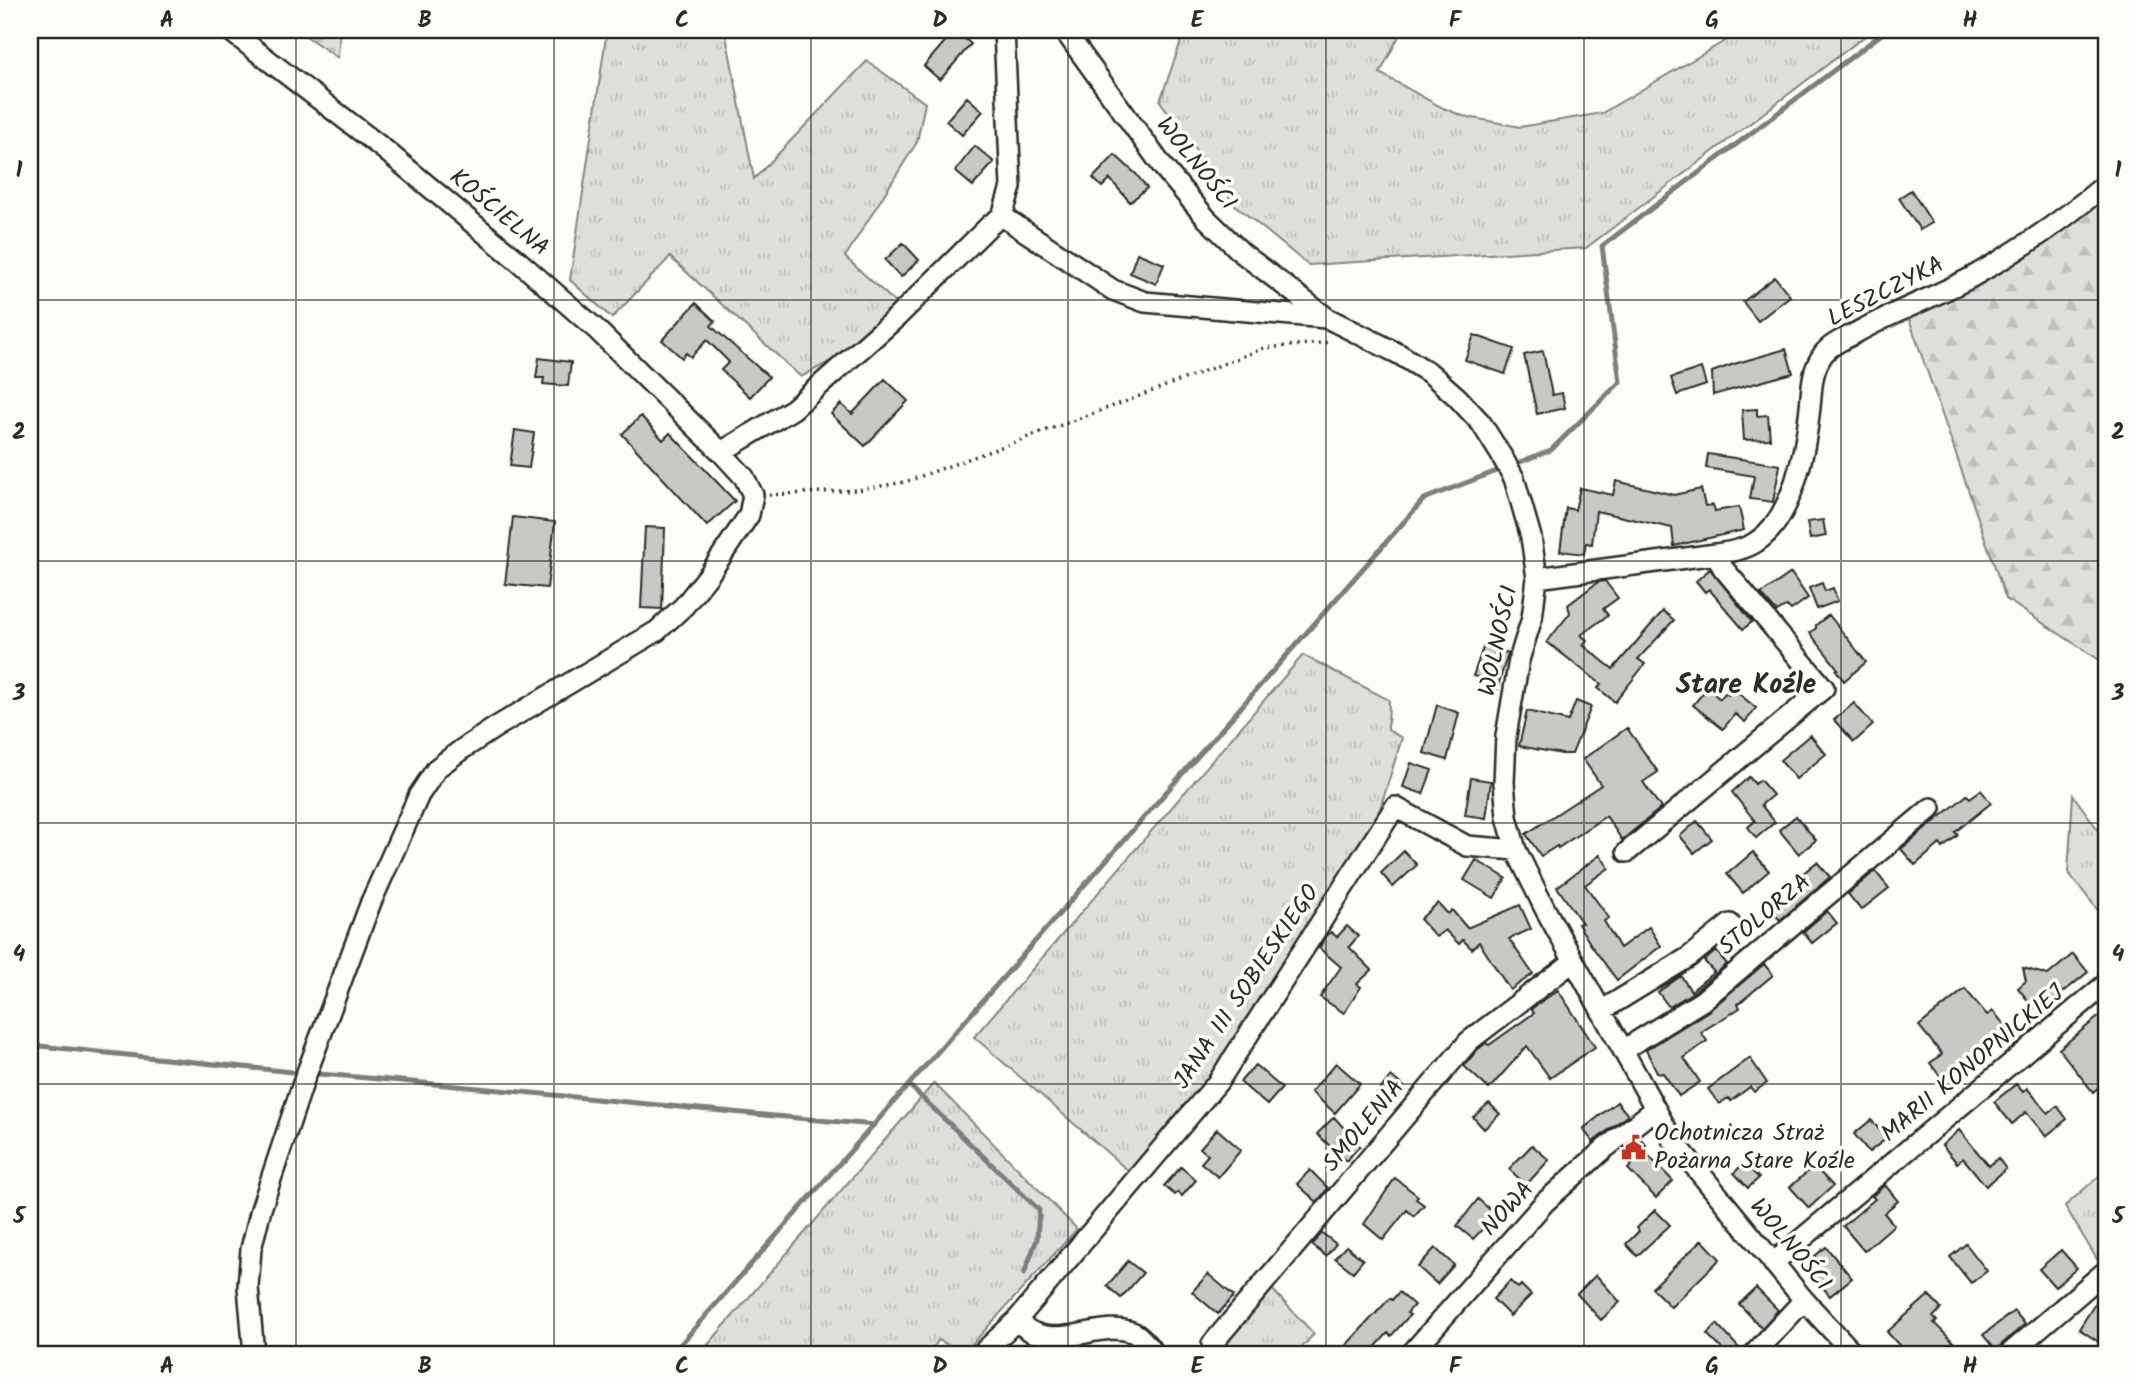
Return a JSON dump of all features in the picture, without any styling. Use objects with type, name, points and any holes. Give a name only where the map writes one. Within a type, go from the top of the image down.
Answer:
[{"type":"street","name":"KOŚCIELNA","points":[[229,30],[385,150],[597,329],[721,452],[744,477],[753,495]]},
{"type":"street","points":[[721,452],[793,409],[896,318],[1002,216],[1011,187],[1004,30]]},
{"type":"street","name":"WOLNOŚCI","points":[[1064,30],[1163,167],[1206,218],[1242,253],[1327,318],[1399,354],[1431,374],[1481,423],[1501,455],[1514,478],[1531,537],[1537,578],[1532,618],[1519,660],[1506,736],[1507,817],[1516,850],[1672,1139],[1804,1300],[1854,1354]]},
{"type":"street","name":"LESZCZYKA","points":[[1537,578],[1716,554],[1745,548],[1756,542],[1766,535],[1783,512],[1805,445],[1812,380],[1823,354],[1871,324],[1970,277],[2017,251],[2070,215],[2107,183]]},
{"type":"street","points":[[1002,216],[1113,290],[1145,302],[1327,318]]},
{"type":"street","points":[[254,1354],[248,1287],[251,1249],[261,1209],[304,1080],[371,902],[419,795],[437,768],[461,750],[657,631],[684,606],[708,576],[748,515],[753,495]]},
{"type":"street","points":[[1626,852],[1824,688],[1723,568],[1716,554]]},
{"type":"street","name":"JANA III SOBIESKIEGO","points":[[1016,1321],[1218,1082],[1395,807],[1467,846],[1516,850]]},
{"type":"street","name":"STOLORZA","points":[[1623,1050],[1702,1001],[1931,808]]},
{"type":"street","points":[[1601,1011],[1689,957],[1730,924]]},
{"type":"street","name":"SMOLENIA","points":[[1212,1344],[1469,1041],[1574,961]]},
{"type":"street","name":"MARII KONOPNICKIEJ","points":[[1773,1263],[2107,983]]},
{"type":"street","name":"NOWA","points":[[1411,1354],[1545,1202],[1604,1149],[1654,1110]]},
{"type":"street","points":[[2008,1354],[2107,1270]]},
{"type":"street","points":[[1754,1354],[1804,1300]]},
{"type":"street","points":[[981,1354],[1016,1321],[1034,1333],[1065,1338],[1120,1329],[1135,1332],[1155,1354]]},
{"type":"path","points":[[753,495],[857,490],[905,482],[1264,348],[1331,342]]},
{"type":"green space","points":[[297,30],[340,30],[338,58]]},
{"type":"green space","points":[[607,30],[725,30],[754,179],[867,61],[925,103],[917,142],[845,257],[897,304],[844,354],[801,377],[670,257],[612,318],[570,280]]},
{"type":"green space","points":[[1185,30],[1399,30],[1401,32],[1380,73],[1463,116],[1520,127],[1602,113],[1741,30],[1873,30],[1586,248],[1308,265],[1236,206],[1160,101]]},
{"type":"green space","points":[[2107,190],[2107,665],[2006,599],[1908,316]]},
{"type":"green space","points":[[1303,655],[1389,700],[1388,730],[1402,738],[1378,815],[1209,1076],[1132,1174],[974,1037]]},
{"type":"green space","points":[[2073,795],[2107,842],[2107,922],[2068,872]]},
{"type":"green space","points":[[934,1083],[1077,1229],[964,1353],[939,1340],[928,1354],[700,1354]]},
{"type":"green space","points":[[2107,1169],[2107,1260],[2101,1266],[2065,1206]]},
{"type":"green space","points":[[1270,1287],[1314,1334],[1296,1354],[1211,1354]]},
{"type":"building","points":[[955,30],[971,44],[940,80],[924,66]]},
{"type":"building","points":[[967,97],[983,111],[962,135],[946,121]]},
{"type":"building","points":[[975,146],[994,162],[973,186],[955,171]]},
{"type":"building","points":[[1115,155],[1147,188],[1130,202],[1110,179],[1102,187],[1093,178]]},
{"type":"building","points":[[1911,190],[1932,223],[1920,230],[1899,198]]},
{"type":"building","points":[[903,243],[919,260],[901,277],[885,260]]},
{"type":"building","points":[[1137,253],[1164,264],[1156,284],[1130,273]]},
{"type":"building","points":[[1775,277],[1790,296],[1758,321],[1743,302]]},
{"type":"building","points":[[696,303],[715,321],[711,326],[769,377],[750,397],[721,370],[729,362],[707,340],[691,357],[686,353],[682,358],[662,340]]},
{"type":"building","points":[[1474,335],[1514,349],[1505,374],[1465,360]]},
{"type":"building","points":[[1786,349],[1793,373],[1713,395],[1712,372]]},
{"type":"building","points":[[1543,351],[1552,395],[1562,393],[1565,408],[1537,414],[1524,355]]},
{"type":"building","points":[[539,358],[571,362],[568,386],[543,384],[544,378],[536,378]]},
{"type":"building","points":[[1701,368],[1706,385],[1677,395],[1671,378]]},
{"type":"building","points":[[885,379],[908,401],[865,446],[831,414],[841,404],[852,414]]},
{"type":"building","points":[[1757,409],[1757,416],[1768,415],[1770,439],[1744,440],[1742,410]]},
{"type":"building","points":[[641,416],[663,440],[670,433],[735,501],[707,526],[622,434]]},
{"type":"building","points":[[515,430],[534,433],[529,468],[510,466]]},
{"type":"building","points":[[1708,454],[1780,465],[1773,502],[1750,499],[1754,476],[1706,468]]},
{"type":"building","points":[[1616,481],[1674,495],[1701,489],[1705,506],[1713,505],[1715,511],[1739,507],[1744,530],[1674,546],[1672,528],[1596,511],[1592,544],[1586,543],[1584,554],[1560,551],[1566,508],[1575,510],[1580,488],[1613,495]]},
{"type":"building","points":[[513,517],[555,522],[547,588],[505,584]]},
{"type":"building","points":[[1823,520],[1826,536],[1810,539],[1807,522]]},
{"type":"building","points":[[645,527],[665,528],[662,609],[641,608]]},
{"type":"building","points":[[1710,569],[1752,622],[1743,629],[1709,589],[1705,592],[1696,581]]},
{"type":"building","points":[[1791,573],[1808,598],[1791,610],[1787,606],[1777,612],[1761,594]]},
{"type":"building","points":[[1605,581],[1618,598],[1603,609],[1608,615],[1581,635],[1587,640],[1583,645],[1613,669],[1663,611],[1674,620],[1638,659],[1645,664],[1615,702],[1598,688],[1601,684],[1547,642],[1570,613],[1568,605],[1598,582]]},
{"type":"building","points":[[1822,583],[1825,591],[1833,588],[1838,601],[1817,609],[1809,588]]},
{"type":"building","points":[[1829,615],[1866,662],[1844,681],[1810,633]]},
{"type":"building","points":[[1484,645],[1508,653],[1497,689],[1484,685],[1485,679],[1473,676]]},
{"type":"building","points":[[1707,688],[1720,699],[1733,689],[1756,708],[1745,722],[1735,714],[1723,729],[1693,705]]},
{"type":"building","points":[[1576,701],[1591,707],[1572,754],[1519,746],[1527,711],[1568,721]]},
{"type":"building","points":[[1854,703],[1873,725],[1854,742],[1834,720]]},
{"type":"building","points":[[1437,705],[1459,713],[1447,760],[1424,753]]},
{"type":"building","points":[[1627,728],[1658,772],[1643,782],[1661,808],[1622,840],[1606,816],[1541,856],[1526,834],[1601,785],[1583,759]]},
{"type":"building","points":[[1810,735],[1826,754],[1796,779],[1780,760]]},
{"type":"building","points":[[1411,763],[1432,770],[1423,794],[1403,787]]},
{"type":"building","points":[[1749,777],[1755,784],[1760,780],[1773,795],[1761,805],[1775,822],[1756,838],[1748,827],[1755,821],[1732,792]]},
{"type":"building","points":[[1471,778],[1491,781],[1486,818],[1465,815]]},
{"type":"building","points":[[1981,790],[1991,803],[1955,832],[1958,835],[1943,848],[1940,844],[1915,865],[1901,849],[1967,795],[1970,798]]},
{"type":"building","points":[[1796,816],[1816,840],[1799,854],[1779,830]]},
{"type":"building","points":[[1697,821],[1712,839],[1694,853],[1680,836]]},
{"type":"building","points":[[1404,851],[1417,865],[1393,887],[1381,873]]},
{"type":"building","points":[[1753,852],[1769,871],[1743,893],[1727,874]]},
{"type":"building","points":[[1600,855],[1609,868],[1585,885],[1609,918],[1604,921],[1620,948],[1649,927],[1661,946],[1617,980],[1591,945],[1578,924],[1582,923],[1557,887]]},
{"type":"building","points":[[1476,860],[1506,878],[1494,898],[1464,880]]},
{"type":"building","points":[[1817,862],[1830,877],[1780,920],[1773,913],[1802,886],[1796,879]]},
{"type":"building","points":[[1875,871],[1889,888],[1861,910],[1848,894]]},
{"type":"building","points":[[1438,903],[1448,914],[1452,910],[1467,928],[1520,905],[1531,929],[1509,939],[1533,974],[1510,990],[1479,942],[1472,949],[1463,940],[1459,944],[1445,930],[1436,937],[1420,919]]},
{"type":"building","points":[[1827,911],[1837,923],[1812,943],[1803,932]]},
{"type":"building","points":[[1347,926],[1358,936],[1349,947],[1372,970],[1357,984],[1361,987],[1344,1013],[1320,997],[1341,967],[1319,948],[1327,935],[1331,932],[1337,937]]},
{"type":"building","points":[[1716,951],[1727,964],[1695,991],[1669,1007],[1658,992],[1681,976],[1691,991],[1714,972],[1704,961]]},
{"type":"building","points":[[2073,954],[2088,972],[2044,1008],[2040,1003],[2034,1008],[2018,988],[2026,981],[2023,968],[2048,975]]},
{"type":"building","points":[[1764,964],[1773,975],[1738,1004],[1740,1008],[1701,1032],[1707,1041],[1684,1058],[1700,1082],[1679,1096],[1663,1073],[1657,1072],[1646,1050],[1710,1010]]},
{"type":"building","points":[[1965,989],[1987,1015],[1993,1011],[2012,1034],[1989,1050],[1948,1087],[1930,1063],[1942,1054],[1919,1026]]},
{"type":"building","points":[[1558,990],[1595,1047],[1550,1078],[1527,1046],[1489,1089],[1464,1066],[1477,1050],[1486,1043],[1489,1045],[1534,1013],[1531,1009]]},
{"type":"building","points":[[2107,1010],[2107,1080],[2093,1092],[2059,1049]]},
{"type":"building","points":[[1750,1058],[1767,1083],[1754,1092],[1750,1087],[1731,1101],[1728,1098],[1719,1104],[1708,1089]]},
{"type":"building","points":[[1336,1063],[1360,1084],[1335,1113],[1311,1092]]},
{"type":"building","points":[[1255,1065],[1282,1088],[1267,1105],[1240,1082]]},
{"type":"building","points":[[1391,1076],[1404,1087],[1387,1107],[1374,1097]]},
{"type":"building","points":[[2016,1084],[2023,1092],[2027,1088],[2048,1113],[2057,1106],[2067,1119],[2046,1136],[2026,1112],[2012,1124],[1994,1102]]},
{"type":"building","points":[[1617,1102],[1628,1115],[1593,1142],[1583,1129]]},
{"type":"building","points":[[1489,1103],[1500,1114],[1484,1129],[1473,1117]]},
{"type":"building","points":[[1334,1117],[1360,1146],[1346,1161],[1317,1134]]},
{"type":"building","points":[[1871,1120],[1887,1138],[1869,1152],[1854,1134]]},
{"type":"building","points":[[1217,1129],[1241,1150],[1218,1177],[1201,1163],[1208,1155],[1200,1148]]},
{"type":"building","points":[[1959,1130],[1989,1166],[1998,1158],[2006,1169],[1986,1186],[1963,1158],[1957,1163],[1942,1145]]},
{"type":"building","points":[[1639,1137],[1646,1145],[1642,1149],[1673,1181],[1656,1198],[1628,1169],[1633,1163],[1622,1150]]},
{"type":"building","points":[[1532,1145],[1549,1160],[1526,1185],[1509,1169]]},
{"type":"building","points":[[1744,1163],[1759,1178],[1748,1188],[1734,1173]]},
{"type":"building","points":[[1814,1166],[1833,1186],[1809,1208],[1790,1187]]},
{"type":"building","points":[[1181,1167],[1196,1180],[1182,1196],[1178,1192],[1175,1195],[1164,1186]]},
{"type":"building","points":[[1310,1170],[1328,1188],[1317,1202],[1297,1184]]},
{"type":"building","points":[[1395,1178],[1418,1196],[1416,1199],[1424,1205],[1414,1216],[1407,1210],[1383,1240],[1364,1224]]},
{"type":"building","points":[[1885,1185],[1898,1201],[1884,1213],[1894,1225],[1864,1251],[1843,1226],[1875,1199],[1872,1196]]},
{"type":"building","points":[[1478,1199],[1496,1215],[1473,1239],[1457,1226]]},
{"type":"building","points":[[1655,1210],[1670,1225],[1637,1256],[1626,1244]]},
{"type":"building","points":[[1322,1233],[1336,1244],[1326,1256],[1312,1245]]},
{"type":"building","points":[[1702,1240],[1720,1259],[1671,1307],[1652,1288]]},
{"type":"building","points":[[1966,1244],[1987,1271],[1971,1283],[1950,1257]]},
{"type":"building","points":[[1346,1246],[1363,1260],[1353,1272],[1335,1258]]},
{"type":"building","points":[[1826,1247],[1852,1278],[1830,1296],[1804,1265]]},
{"type":"building","points":[[1435,1248],[1454,1265],[1437,1284],[1418,1267]]},
{"type":"building","points":[[2061,1250],[2077,1268],[2055,1287],[2039,1269]]},
{"type":"building","points":[[1128,1261],[1143,1273],[1121,1298],[1107,1286]]},
{"type":"building","points":[[1208,1274],[1234,1296],[1218,1314],[1192,1292]]},
{"type":"building","points":[[1596,1275],[1620,1302],[1601,1320],[1577,1294]]},
{"type":"building","points":[[1510,1281],[1518,1288],[1521,1285],[1531,1295],[1510,1316],[1493,1299]]},
{"type":"building","points":[[1756,1288],[1778,1310],[1762,1328],[1739,1304]]},
{"type":"building","points":[[1399,1292],[1414,1305],[1407,1313],[1410,1315],[1391,1336],[1388,1333],[1369,1354],[1338,1354],[1390,1298],[1392,1300]]},
{"type":"building","points":[[1929,1295],[1941,1309],[1933,1317],[1937,1321],[1934,1323],[1965,1354],[1907,1354],[1887,1332]]},
{"type":"building","points":[[2098,1299],[2107,1304],[2107,1330],[2099,1342],[2079,1329]]},
{"type":"building","points":[[2014,1311],[2025,1324],[2001,1345],[1997,1352],[1983,1335]]},
{"type":"building","points":[[1717,1324],[1739,1348],[1733,1354],[1727,1354],[1707,1334]]},
{"type":"waterway","points":[[672,1354],[1424,499],[1551,450],[1620,382],[1602,246],[1887,30]]},
{"type":"waterway","points":[[30,1045],[292,1072]]},
{"type":"waterway","points":[[319,1074],[874,1125]]},
{"type":"waterway","points":[[909,1085],[1039,1210],[1037,1239],[1024,1274]]},
{"type":"place","name":"Ochotnicza Straż Pożarna Stare Koźle","points":[[1634,1147]]},
{"type":"district","name":"Stare Koźle","points":[[1746,685]]}]
